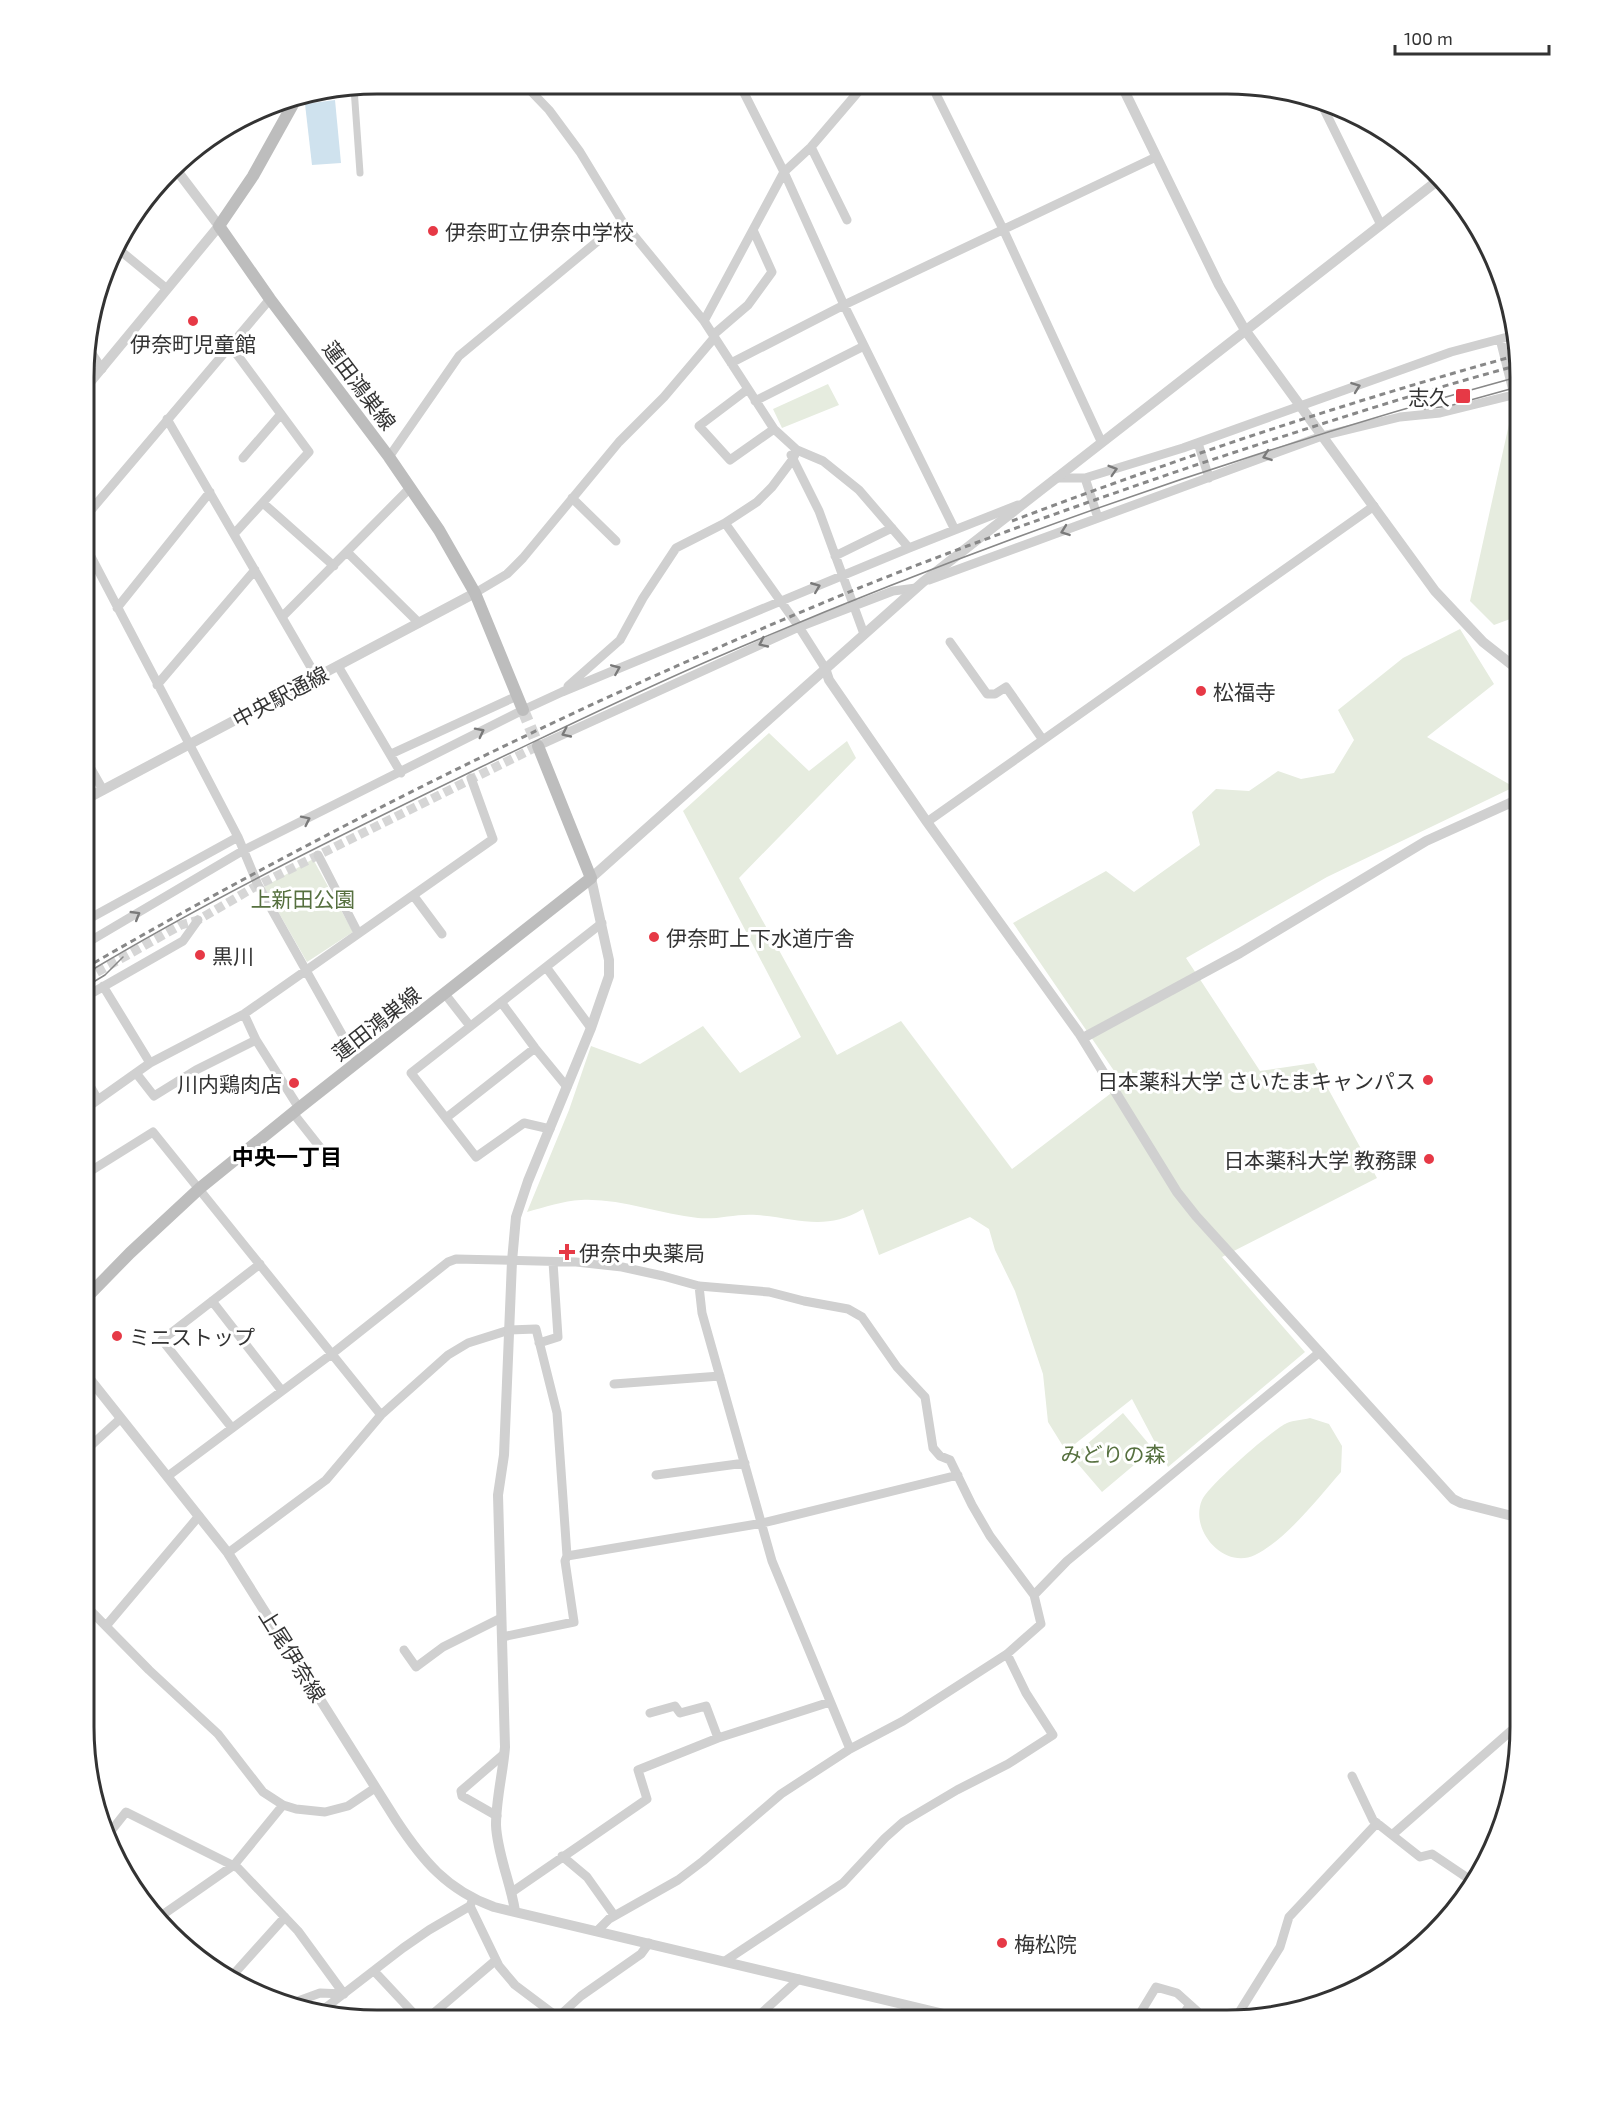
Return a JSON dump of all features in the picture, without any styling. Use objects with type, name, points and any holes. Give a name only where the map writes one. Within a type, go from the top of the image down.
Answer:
[{"type":"main road","points":[[219,226],[254,176],[291,109]]},
{"type":"main road","name":"蓮田鴻巣線","points":[[219,226],[389,457],[439,530],[475,593],[523,710]]},
{"type":"main road","points":[[538,746],[591,878]]},
{"type":"main road","name":"蓮田鴻巣線","points":[[94,1290],[200,1188],[591,878]]},
{"type":"street","points":[[534,94],[549,110],[580,152],[622,220],[704,321],[774,429],[797,450],[823,461],[859,489],[909,548]]},
{"type":"street","points":[[745,94],[784,172],[844,305],[955,530]]},
{"type":"street","points":[[704,321],[754,232],[784,172],[811,147],[856,94]]},
{"type":"street","points":[[936,94],[1004,231],[1101,441]]},
{"type":"street","points":[[1126,94],[1219,285],[1245,330],[1418,568],[1449,606],[1484,642],[1510,663]]},
{"type":"street","points":[[355,95],[360,173]]},
{"type":"street","points":[[1326,113],[1381,225]]},
{"type":"street","points":[[811,147],[847,220]]},
{"type":"street","points":[[731,363],[844,305],[1156,158]]},
{"type":"street","points":[[94,378],[219,226],[180,174]]},
{"type":"street","points":[[515,1911],[496,1828],[504,1754],[498,1505],[504,1455],[512,1261],[516,1217],[591,1028],[609,976],[609,960],[591,878],[920,585],[1101,441],[1434,184]]},
{"type":"street","points":[[389,457],[459,356],[622,220]]},
{"type":"street","points":[[475,593],[507,574],[619,442],[664,396],[714,336],[748,305],[772,272],[754,232]]},
{"type":"street","points":[[123,253],[167,290]]},
{"type":"street","points":[[94,506],[270,298]]},
{"type":"street","points":[[1056,478],[1084,478],[1198,443],[1451,352],[1507,337]]},
{"type":"street","points":[[1500,339],[1510,371]]},
{"type":"street","points":[[230,345],[309,452],[234,534]]},
{"type":"street","points":[[755,401],[864,346]]},
{"type":"street","points":[[95,358],[102,369]]},
{"type":"street","points":[[748,389],[699,426],[730,460],[774,429]]},
{"type":"street","points":[[538,746],[800,627],[893,591],[920,585],[1322,436],[1400,417],[1440,413],[1510,396]]},
{"type":"street","points":[[243,458],[281,414]]},
{"type":"street","points":[[167,419],[316,676]]},
{"type":"street","points":[[786,442],[819,511],[864,633]]},
{"type":"street","points":[[1198,443],[1209,478]]},
{"type":"street","points":[[562,692],[620,640],[676,548],[725,523],[757,502],[772,487],[797,450]]},
{"type":"street","points":[[1084,478],[1098,519]]},
{"type":"street","points":[[282,617],[410,488]]},
{"type":"street","points":[[117,608],[210,492]]},
{"type":"street","points":[[572,498],[616,541]]},
{"type":"street","points":[[94,939],[244,850],[523,710],[909,548],[1026,502]]},
{"type":"street","points":[[263,503],[334,566]]},
{"type":"street","points":[[927,822],[1374,506]]},
{"type":"street","points":[[725,523],[800,627],[825,668],[829,680],[927,822],[1083,1038],[1177,1192],[1264,1293],[1453,1499],[1510,1515]]},
{"type":"street","points":[[835,556],[892,528]]},
{"type":"street","points":[[348,552],[419,623]]},
{"type":"street","points":[[94,563],[238,837],[258,885],[358,1063]]},
{"type":"street","points":[[157,685],[255,570]]},
{"type":"street","name":"中央駅通線","points":[[94,795],[475,593]]},
{"type":"street","points":[[950,642],[987,694],[995,694],[1006,687],[1043,740]]},
{"type":"street","points":[[338,666],[401,773]]},
{"type":"street","points":[[391,754],[517,696]]},
{"type":"street","points":[[94,774],[103,790]]},
{"type":"street","points":[[94,1103],[150,1063],[244,1014],[493,839],[471,778]]},
{"type":"street","points":[[1083,1038],[1240,953],[1426,841],[1510,803]]},
{"type":"street","points":[[94,917],[238,837]]},
{"type":"street","points":[[318,855],[358,933]]},
{"type":"street","points":[[413,895],[442,934]]},
{"type":"street","points":[[94,992],[183,941],[198,920]]},
{"type":"street","points":[[550,1129],[524,1123],[476,1157],[411,1073],[602,923]]},
{"type":"street","points":[[546,967],[591,1028]]},
{"type":"street","points":[[103,986],[150,1063]]},
{"type":"street","points":[[445,994],[470,1026]]},
{"type":"street","points":[[501,1002],[567,1086]]},
{"type":"street","points":[[244,1014],[256,1040],[296,1110],[334,1165]]},
{"type":"street","points":[[136,1073],[154,1096],[196,1070],[256,1040]]},
{"type":"street","points":[[446,1118],[535,1048]]},
{"type":"street","points":[[94,1093],[98,1100]]},
{"type":"street","points":[[94,1169],[153,1132],[381,1415]]},
{"type":"street","points":[[168,1476],[333,1353],[448,1262],[456,1259],[622,1267],[663,1275],[699,1286],[769,1292],[804,1301],[848,1308],[862,1317],[897,1367],[925,1397],[933,1448],[940,1456],[950,1460],[990,1536],[1034,1595],[1041,1624],[1007,1654],[903,1721],[850,1749],[781,1794],[683,1876],[614,1916],[597,1931]]},
{"type":"street","points":[[539,1343],[558,1337],[554,1262]]},
{"type":"street","points":[[232,1428],[162,1340],[260,1264]]},
{"type":"street","points":[[699,1286],[702,1313],[763,1522],[772,1561],[850,1749]]},
{"type":"street","points":[[212,1301],[282,1391]]},
{"type":"street","points":[[228,1553],[326,1480],[381,1415],[448,1354],[468,1343],[509,1330],[536,1329],[556,1413],[567,1556],[565,1561],[574,1622],[502,1637]]},
{"type":"street","points":[[1034,1595],[1067,1561],[1320,1352]]},
{"type":"street","points":[[614,1384],[720,1376]]},
{"type":"street","name":"上尾伊奈線","points":[[94,1385],[228,1553],[375,1788],[425,1861],[471,1903],[515,1911],[928,2010]]},
{"type":"street","points":[[94,1439],[120,1419]]},
{"type":"street","points":[[656,1475],[745,1463]]},
{"type":"street","points":[[567,1556],[763,1522],[958,1475]]},
{"type":"street","points":[[106,1626],[199,1516]]},
{"type":"street","points":[[94,1614],[218,1734],[263,1792],[283,1805],[296,1809],[325,1812],[348,1806],[375,1788]]},
{"type":"street","points":[[404,1650],[417,1667],[443,1647],[501,1618]]},
{"type":"street","points":[[724,1961],[843,1883],[903,1822],[957,1790],[1008,1764],[1053,1735],[1026,1694],[1007,1654]]},
{"type":"street","points":[[512,1892],[647,1799],[638,1770],[718,1738],[830,1702]]},
{"type":"street","points":[[650,1713],[675,1706],[680,1713],[706,1706],[718,1738]]},
{"type":"street","points":[[1392,1835],[1510,1732]]},
{"type":"street","points":[[497,1816],[462,1796],[461,1791],[504,1754]]},
{"type":"street","points":[[1352,1776],[1373,1820],[1420,1857],[1432,1854],[1467,1878]]},
{"type":"street","points":[[165,1913],[234,1865],[283,1805]]},
{"type":"street","points":[[114,1828],[126,1812],[234,1865],[297,1931],[344,1994]]},
{"type":"street","points":[[1241,2009],[1280,1947],[1289,1917],[1377,1823]]},
{"type":"street","points":[[562,1856],[587,1877],[614,1916]]},
{"type":"street","points":[[329,2005],[429,1930],[471,1903],[499,1966],[515,1985],[548,2010]]},
{"type":"street","points":[[236,1972],[285,1917]]},
{"type":"street","points":[[567,2010],[581,1996],[641,1954],[649,1943]]},
{"type":"street","points":[[437,2010],[496,1960]]},
{"type":"street","points":[[375,1972],[411,2010]]},
{"type":"street","points":[[765,2010],[799,1979]]},
{"type":"street","points":[[1142,2010],[1156,1987],[1176,1993],[1194,2010]]},
{"type":"street","points":[[303,2000],[321,1993],[344,1994]]},
{"type":"street","points":[[1186,2010],[1189,2006]]},
{"type":"green space","points":[[828,384],[839,405],[782,428],[773,409]]},
{"type":"green space","points":[[1510,420],[1510,619],[1494,625],[1470,601]]},
{"type":"green space","points":[[1460,629],[1494,684],[1427,737],[1510,785],[1510,789],[1327,877],[1186,958],[1260,1071],[1314,1063],[1377,1178],[1222,1257],[1305,1352],[1168,1467],[1132,1399],[1066,1451],[1048,1422],[1043,1374],[1015,1291],[995,1250],[989,1229],[970,1217],[879,1255],[863,1209],[849,1216],[823,1222],[750,1215],[698,1218],[596,1200],[554,1204],[527,1212],[569,1110],[591,1046],[640,1064],[703,1026],[740,1073],[801,1037],[683,811],[769,733],[809,771],[847,741],[856,758],[739,878],[837,1055],[901,1021],[1012,1169],[1123,1084],[1013,923],[1106,871],[1134,892],[1200,845],[1192,812],[1216,789],[1249,791],[1278,771],[1301,779],[1334,773],[1354,740],[1338,710],[1403,658]]},
{"type":"green space","name":"上新田公園","points":[[313,859],[353,932],[307,962],[264,887]]},
{"type":"green space","name":"みどりの森","points":[[1123,1413],[1153,1449],[1102,1492],[1072,1457]]},
{"type":"green space","points":[[1310,1418],[1329,1424],[1342,1446],[1341,1472],[1301,1518],[1267,1548],[1255,1555],[1243,1558],[1232,1557],[1221,1552],[1205,1535],[1200,1523],[1199,1512],[1202,1500],[1228,1471],[1280,1427],[1292,1421]]},
{"type":"water","points":[[335,100],[341,163],[312,165],[305,104]]},
{"type":"tunnel","points":[[523,710],[538,746]]},
{"type":"tunnel","points":[[94,974],[181,925],[198,920],[258,885],[538,746]]},
{"type":"tram line","points":[[94,969],[182,918],[281,866],[481,767],[715,658],[913,577],[1113,503],[1316,436],[1510,379]]},
{"type":"tram line","points":[[1424,409],[1449,406],[1510,389]]},
{"type":"tram line","points":[[94,982],[105,975],[123,957]]},
{"type":"railway","points":[[1012,521],[1263,432],[1510,357]]},
{"type":"railway","points":[[94,963],[274,863],[466,765],[661,673],[859,588],[982,540],[1190,467],[1354,414],[1510,368]]},
{"type":"place","name":"伊奈町立伊奈中学校","points":[[433,231]]},
{"type":"place","name":"伊奈町児童館","points":[[193,321]]},
{"type":"place","name":"志久","points":[[1463,396]]},
{"type":"place","name":"松福寺","points":[[1201,691]]},
{"type":"place","name":"伊奈町上下水道庁舎","points":[[654,937]]},
{"type":"place","name":"黒川","points":[[200,955]]},
{"type":"place","name":"日本薬科大学 さいたまキャンパス","points":[[1428,1080]]},
{"type":"place","name":"川内鶏肉店","points":[[294,1083]]},
{"type":"place","name":"日本薬科大学 教務課","points":[[1429,1159]]},
{"type":"place","name":"伊奈中央薬局","points":[[567,1252]]},
{"type":"place","name":"ミニストップ","points":[[117,1336]]},
{"type":"place","name":"梅松院","points":[[1002,1943]]},
{"type":"district","name":"中央一丁目","points":[[287,1156]]}]
